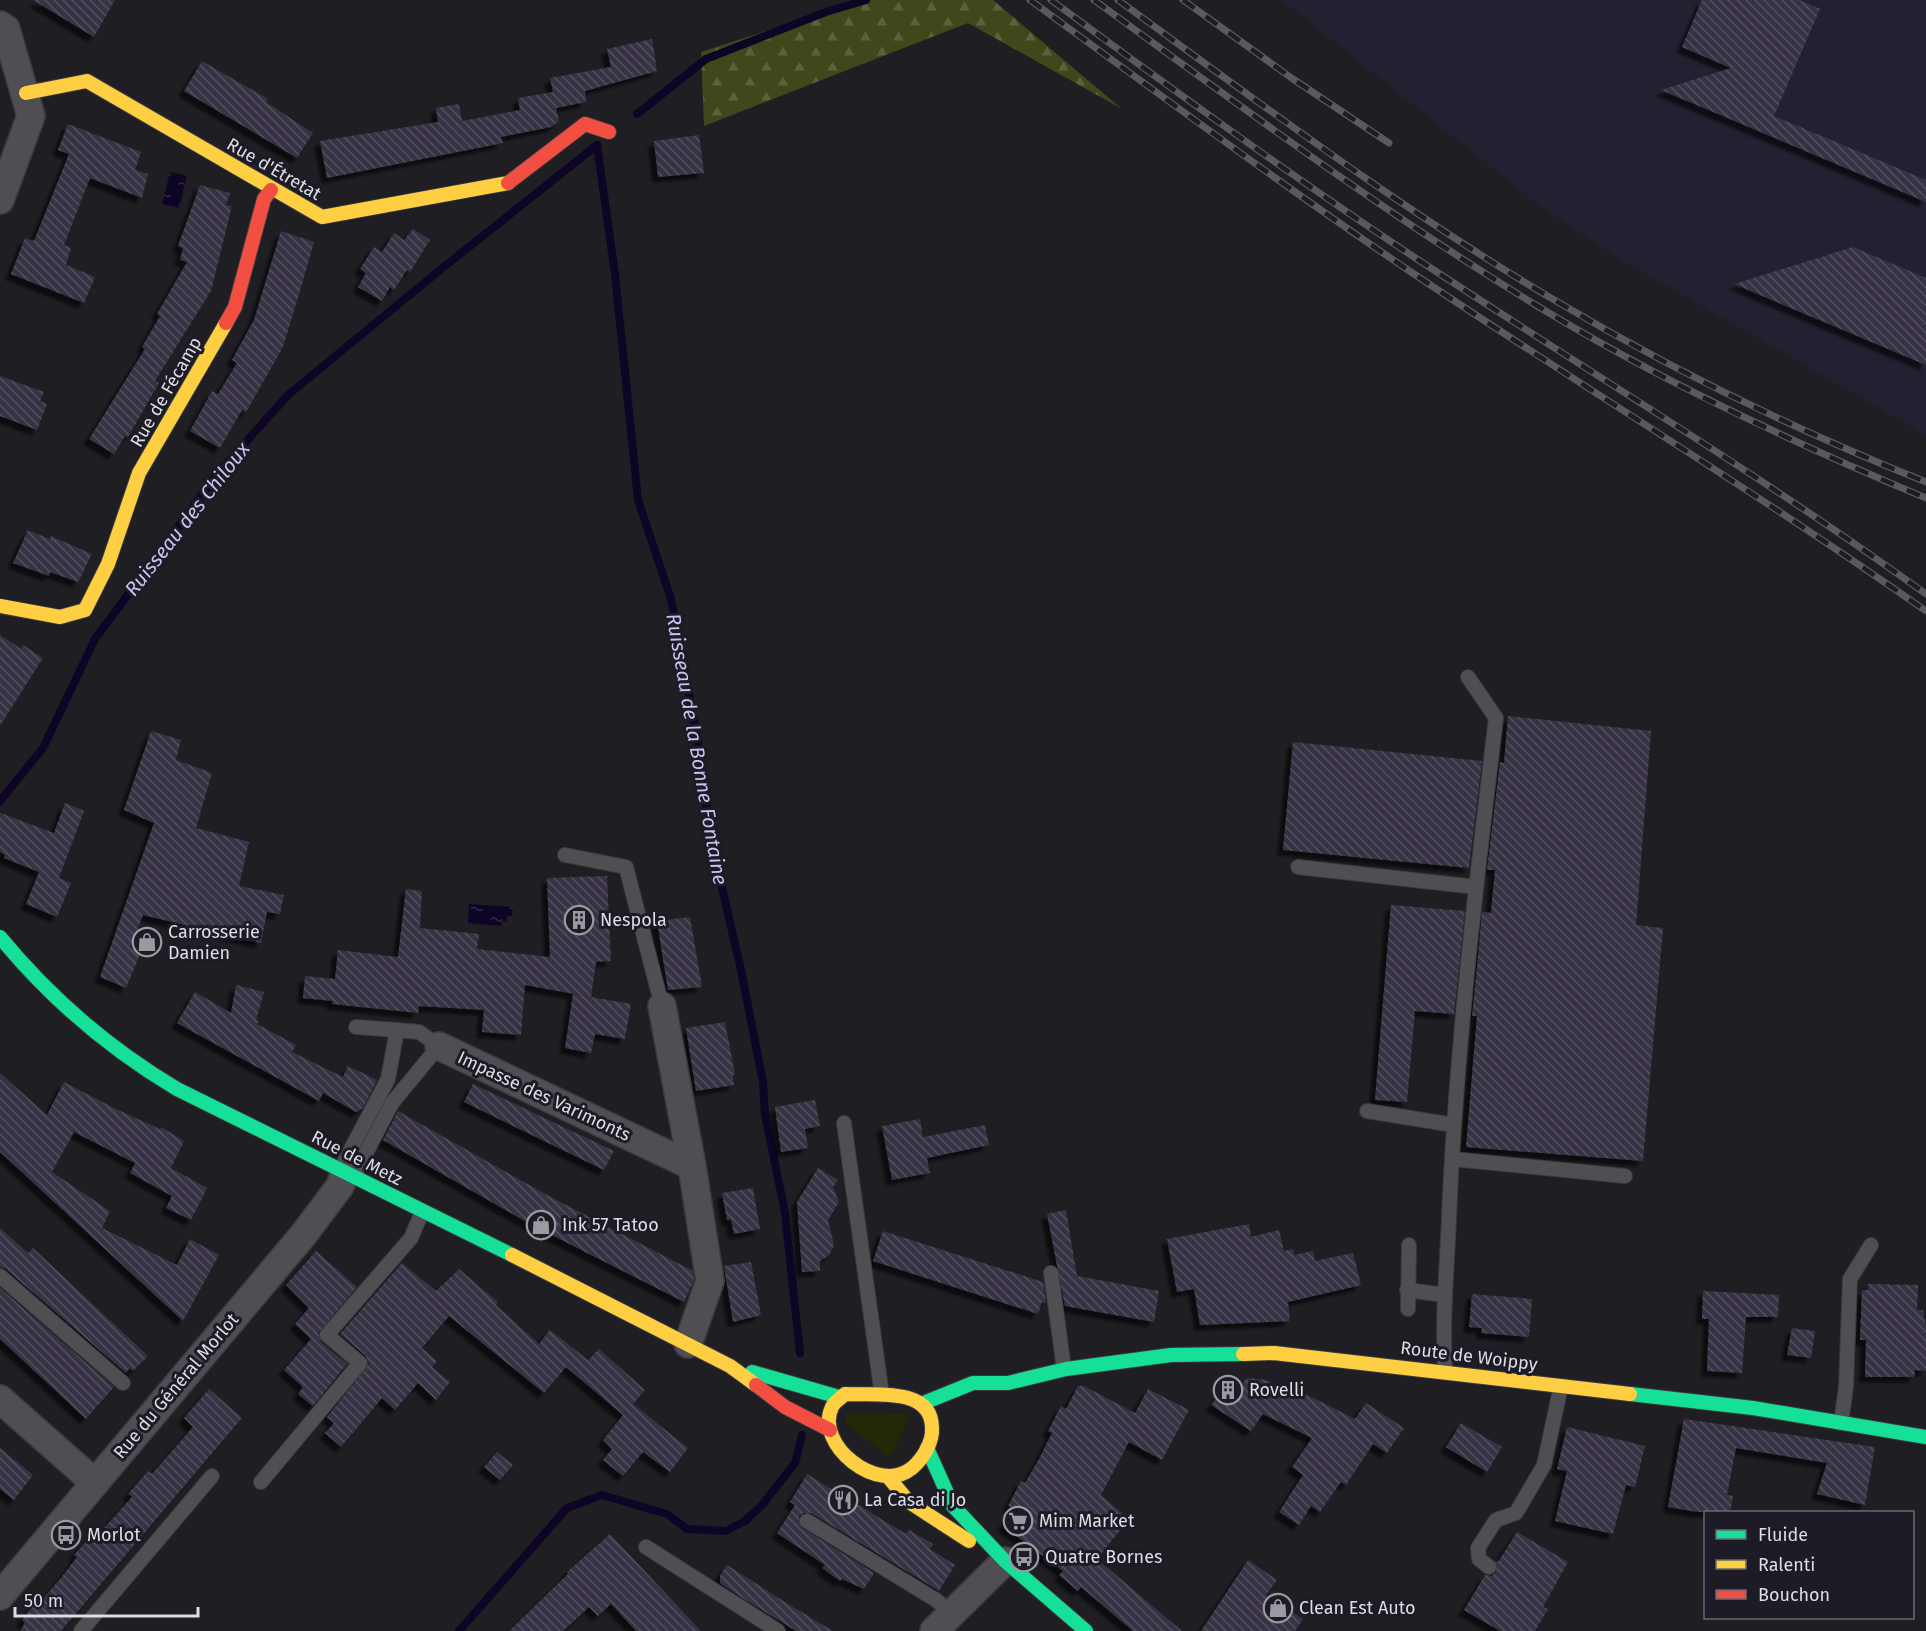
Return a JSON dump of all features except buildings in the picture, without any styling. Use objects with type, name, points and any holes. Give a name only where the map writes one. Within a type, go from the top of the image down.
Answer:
[{"type":"street","points":[[0,25],[6,29],[31,116],[0,200]]},
{"type":"street","name":"Rue d'Étretat","points":[[26,93],[87,81],[271,190],[322,217],[505,185],[585,124],[609,132]]},
{"type":"street","name":"Rue de Fécamp","points":[[0,606],[60,617],[85,610],[108,564],[139,473],[235,307],[264,199],[271,190]]},
{"type":"street","name":"Rue de Metz","points":[[0,937],[31,976],[62,1008],[106,1044],[177,1089],[688,1344],[730,1366],[785,1407],[830,1430]]},
{"type":"street","points":[[662,1006],[692,1166],[710,1281],[688,1344]]},
{"type":"street","name":"Impasse des Varimonts","points":[[440,1046],[692,1166]]},
{"type":"street","name":"Rue du Général Morlot","points":[[0,1596],[318,1217],[340,1186],[346,1173]]},
{"type":"street","name":"Route de Woippy","points":[[921,1404],[973,1383],[1008,1383],[1064,1369],[1170,1355],[1274,1353],[1754,1408],[1926,1437]]},
{"type":"street","name":"Rue de Metz","points":[[730,1366],[839,1397]]},
{"type":"street","name":"Route de Woippy","points":[[981,1398],[1008,1383]]},
{"type":"street","points":[[845,1394],[882,1397],[910,1398],[921,1404],[933,1422],[933,1431],[927,1448],[916,1464],[903,1474],[889,1478],[876,1476],[854,1463],[836,1443],[828,1422],[833,1404],[845,1394]]},
{"type":"street","points":[[0,1399],[95,1483]]},
{"type":"street","points":[[933,1431],[948,1420]]},
{"type":"street","points":[[927,1448],[953,1506],[1005,1561],[1086,1631]]},
{"type":"street","points":[[889,1478],[909,1502],[1005,1561]]},
{"type":"street","points":[[943,1623],[1005,1561]]},
{"type":"lane","points":[[1446,1371],[1443,1332],[1454,1125],[1476,887],[1496,718],[1468,677]]},
{"type":"lane","points":[[565,855],[626,867],[662,1006]]},
{"type":"lane","points":[[1298,867],[1476,887]]},
{"type":"lane","points":[[356,1027],[419,1032],[440,1046]]},
{"type":"lane","points":[[346,1173],[388,1079],[396,1030]]},
{"type":"lane","name":"Impasse des Varimonts","points":[[346,1173],[392,1103],[440,1046]]},
{"type":"lane","points":[[1367,1112],[1454,1125]]},
{"type":"lane","points":[[844,1123],[882,1397]]},
{"type":"lane","points":[[1452,1159],[1625,1176]]},
{"type":"lane","points":[[261,1482],[360,1363],[327,1335],[411,1238],[422,1212]]},
{"type":"lane","points":[[1408,1309],[1409,1245]]},
{"type":"lane","points":[[1841,1423],[1846,1387],[1850,1279],[1871,1245]]},
{"type":"lane","points":[[1051,1273],[1064,1369]]},
{"type":"lane","points":[[0,1276],[123,1383]]},
{"type":"lane","points":[[1407,1290],[1445,1295]]},
{"type":"lane","points":[[1489,1567],[1479,1559],[1479,1548],[1496,1520],[1516,1513],[1544,1465],[1561,1385]]},
{"type":"lane","points":[[81,1631],[212,1476]]},
{"type":"lane","points":[[807,1521],[936,1600],[943,1623]]},
{"type":"lane","points":[[646,1547],[778,1631]]},
{"type":"shaded area","points":[[1282,0],[1926,0],[1926,435],[1625,262],[1545,210]]},
{"type":"green space","points":[[862,0],[993,0],[1122,109],[968,23],[704,126],[701,52]]},
{"type":"green space","points":[[847,1414],[907,1414],[909,1417],[892,1455],[886,1455],[845,1423]]},
{"type":"water","points":[[170,172],[187,176],[179,208],[162,204]]},
{"type":"water","points":[[469,904],[513,907],[512,916],[507,916],[507,922],[502,921],[501,926],[468,923]]},
{"type":"waterway","name":"Ruisseau de la Bonne Fontaine","points":[[637,114],[706,59],[826,12],[866,0]]},
{"type":"waterway","name":"Ruisseau de la Bonne Fontaine","points":[[597,145],[615,274],[638,500],[671,599],[697,736],[712,844],[741,970],[763,1082],[765,1114],[785,1213],[800,1353]]},
{"type":"waterway","name":"Ruisseau des Chiloux","points":[[0,801],[43,748],[95,639],[218,473],[288,395],[597,145]]},
{"type":"waterway","name":"Ruisseau de la Bonne Fontaine","points":[[459,1631],[567,1508],[602,1495],[667,1514],[687,1529],[726,1531],[745,1521],[762,1505],[795,1463],[802,1435]]},
{"type":"railway","points":[[1030,0],[1219,138],[1363,239],[1475,315],[1799,524],[1926,611]]},
{"type":"railway","points":[[1051,0],[1234,133],[1373,230],[1802,508],[1926,594]]},
{"type":"railway","points":[[1094,0],[1375,201],[1549,313],[1687,389],[1829,456],[1926,498]]},
{"type":"railway","points":[[1118,0],[1388,194],[1556,301],[1646,352],[1737,399],[1926,482]]},
{"type":"railway","points":[[1183,0],[1293,79],[1389,143]]},
{"type":"traffic: fast","points":[[0,937],[39,981],[82,1021],[127,1057],[177,1089],[512,1255]]},
{"type":"traffic: fast","points":[[921,1404],[973,1383],[1008,1383],[1066,1369],[1171,1355],[1243,1354]]},
{"type":"traffic: fast","points":[[752,1372],[839,1397]]},
{"type":"traffic: fast","points":[[1630,1394],[1753,1408],[1926,1437]]},
{"type":"traffic: fast","points":[[927,1448],[953,1506],[1005,1561],[1086,1631]]},
{"type":"traffic: slow","points":[[26,93],[87,81],[322,217],[508,183]]},
{"type":"traffic: slow","points":[[0,606],[60,617],[85,610],[108,564],[139,473],[226,323]]},
{"type":"traffic: slow","points":[[512,1255],[730,1366],[756,1385]]},
{"type":"traffic: slow","points":[[1243,1354],[1274,1353],[1630,1394]]},
{"type":"traffic: slow","points":[[845,1394],[899,1396],[912,1399],[922,1405],[929,1415],[932,1433],[927,1450],[912,1468],[898,1475],[883,1475],[867,1471],[852,1462],[840,1450],[832,1436],[829,1421],[833,1405],[845,1394]]},
{"type":"traffic: slow","points":[[889,1478],[909,1502],[969,1541]]},
{"type":"traffic: jam","points":[[508,183],[585,124],[609,132]]},
{"type":"traffic: jam","points":[[226,323],[235,307],[264,199],[271,190]]},
{"type":"traffic: jam","points":[[756,1385],[785,1407],[830,1430]]},
{"type":"place","name":"Nespola","points":[[579,920]]},
{"type":"place","name":"Carrosserie Damien","points":[[147,942]]},
{"type":"place","name":"Ink 57 Tatoo","points":[[541,1225]]},
{"type":"place","name":"Rovelli","points":[[1228,1390]]},
{"type":"place","name":"La Casa di Jo","points":[[843,1500]]},
{"type":"place","name":"Mim Market","points":[[1018,1521]]},
{"type":"place","name":"Morlot","points":[[66,1535]]},
{"type":"place","name":"Quatre Bornes","points":[[1024,1557]]},
{"type":"place","name":"Clean Est Auto","points":[[1278,1608]]}]
